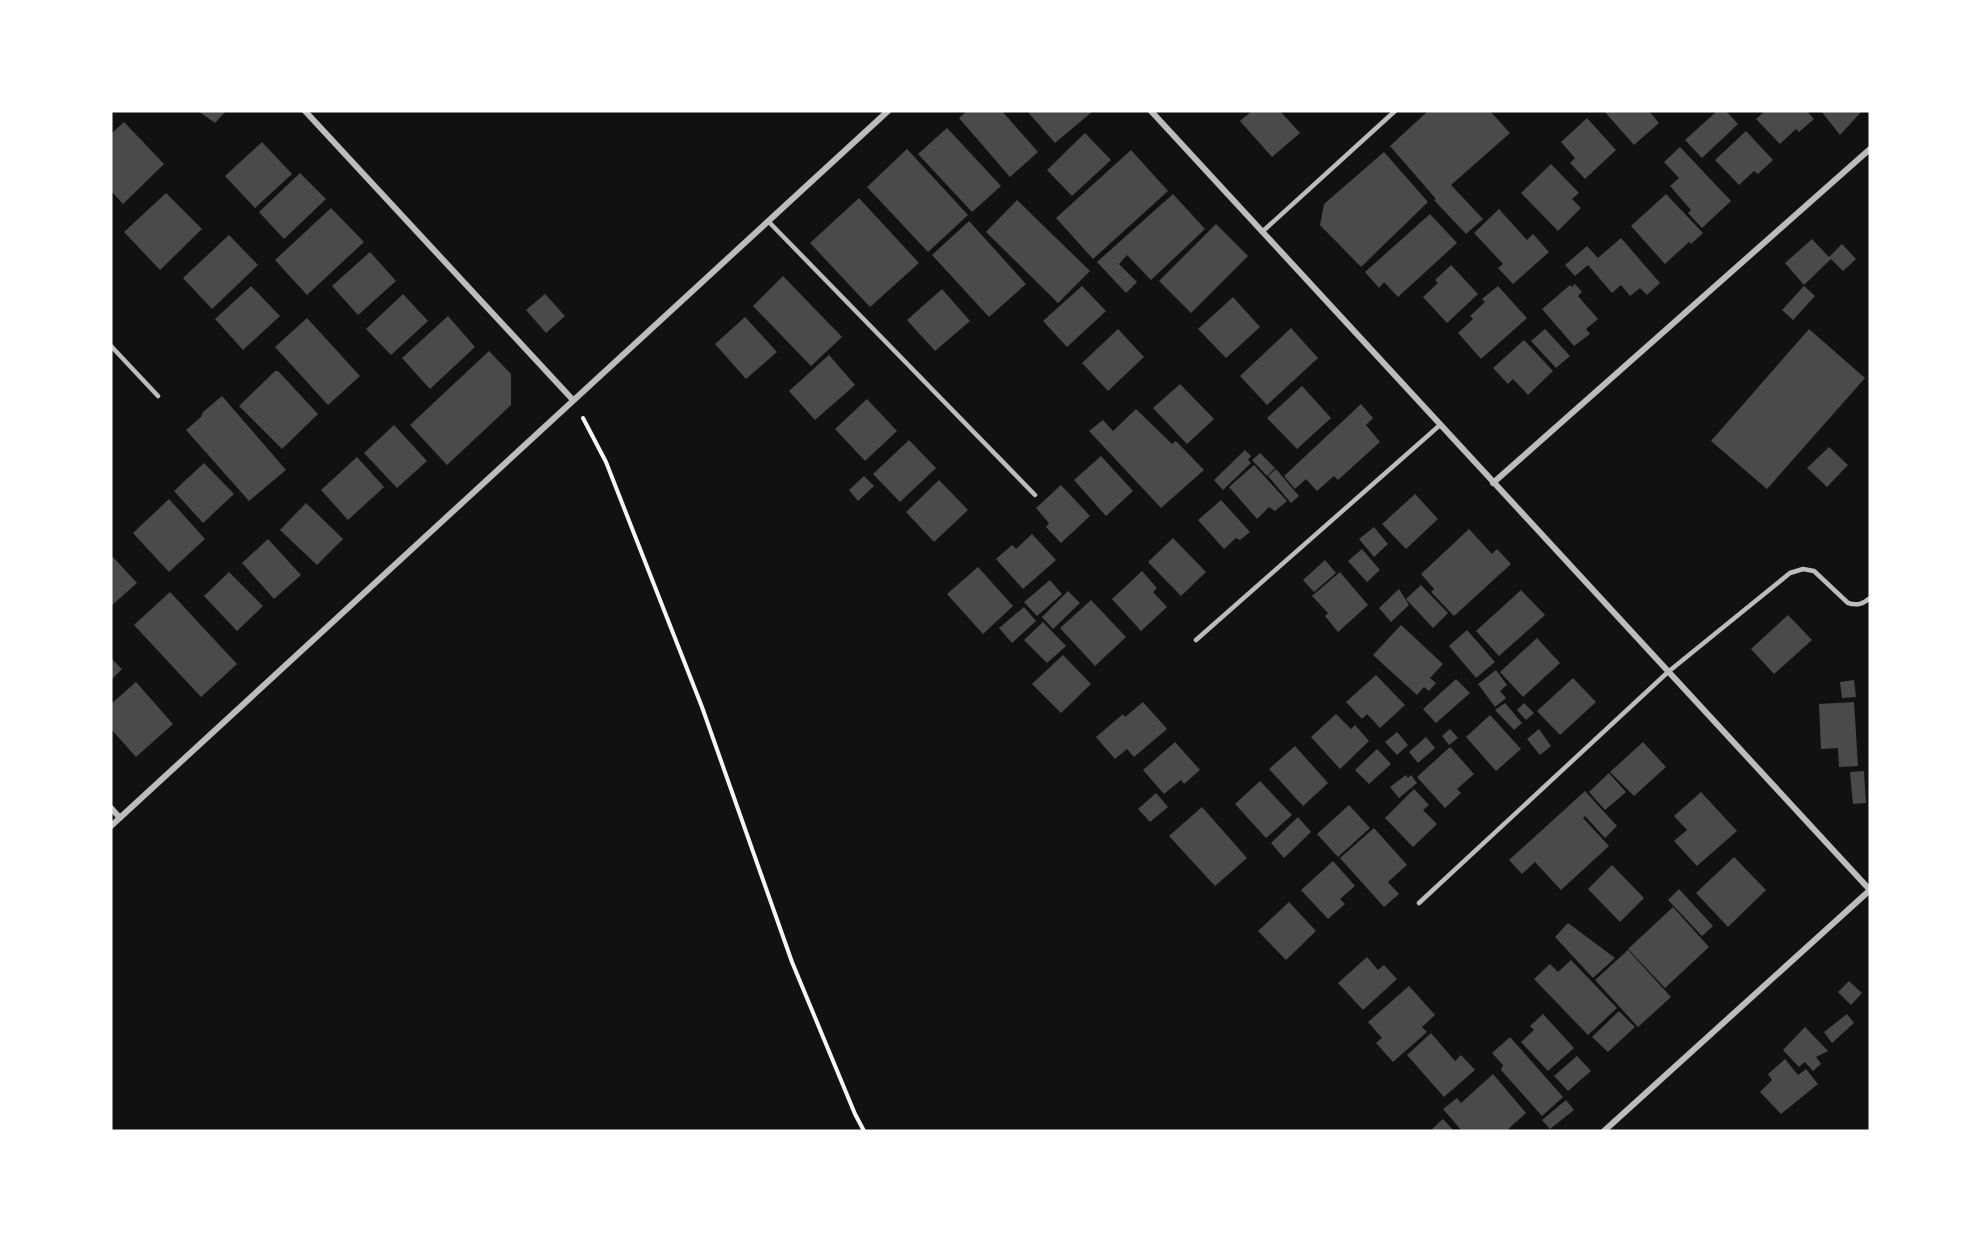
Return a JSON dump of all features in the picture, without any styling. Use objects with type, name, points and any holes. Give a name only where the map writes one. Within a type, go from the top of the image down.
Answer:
[{"type":"street","points":[[305,111],[573,400]]},
{"type":"street","points":[[111,826],[888,111]]},
{"type":"street","points":[[1151,111],[1870,890],[1604,1131]]},
{"type":"street","points":[[1493,483],[1870,149]]},
{"type":"street","points":[[111,808],[120,818]]},
{"type":"lane","points":[[1262,232],[1395,111]]},
{"type":"lane","points":[[768,221],[1035,495]]},
{"type":"lane","points":[[111,346],[158,396]]},
{"type":"lane","points":[[1196,640],[1440,425]]},
{"type":"lane","points":[[1419,903],[1668,672],[1790,573],[1803,569],[1814,571],[1848,603],[1855,606],[1870,598]]},
{"type":"path","points":[[573,400],[606,462],[702,707],[792,962],[864,1131]]},
{"type":"building","points":[[198,111],[226,111],[215,123]]},
{"type":"building","points":[[967,111],[1002,111],[1038,152],[1010,177],[959,118]]},
{"type":"building","points":[[1027,111],[1093,111],[1055,143]]},
{"type":"building","points":[[1252,111],[1280,111],[1300,133],[1272,157],[1240,121]]},
{"type":"building","points":[[1428,111],[1490,111],[1510,133],[1451,185],[1483,219],[1466,234],[1434,200],[1436,199],[1390,146]]},
{"type":"building","points":[[1604,111],[1649,111],[1659,123],[1634,145]]},
{"type":"building","points":[[1717,111],[1726,111],[1738,124],[1702,158],[1685,140]]},
{"type":"building","points":[[1765,111],[1807,111],[1814,119],[1799,132],[1796,129],[1780,144],[1756,119]]},
{"type":"building","points":[[1821,111],[1862,111],[1840,135]]},
{"type":"building","points":[[1587,118],[1616,150],[1585,179],[1570,163],[1575,158],[1561,142]]},
{"type":"building","points":[[124,122],[164,164],[123,204],[111,191],[111,134]]},
{"type":"building","points":[[947,128],[1001,186],[972,212],[918,154]]},
{"type":"building","points":[[1746,131],[1773,160],[1758,174],[1754,171],[1739,185],[1715,160]]},
{"type":"building","points":[[1085,133],[1111,160],[1072,196],[1047,170]]},
{"type":"building","points":[[262,142],[292,174],[255,208],[225,176]]},
{"type":"building","points":[[1680,147],[1731,201],[1702,228],[1688,213],[1691,210],[1670,186],[1679,178],[1664,162]]},
{"type":"building","points":[[907,149],[968,215],[928,252],[867,187]]},
{"type":"building","points":[[1131,150],[1168,191],[1093,259],[1056,218]]},
{"type":"building","points":[[1384,152],[1428,202],[1361,267],[1320,225],[1324,204]]},
{"type":"building","points":[[1551,164],[1579,193],[1572,199],[1581,208],[1558,231],[1521,193]]},
{"type":"building","points":[[300,173],[326,199],[284,239],[259,212]]},
{"type":"building","points":[[166,193],[202,229],[160,270],[124,232]]},
{"type":"building","points":[[1173,194],[1205,229],[1151,280],[1127,255],[1119,264],[1137,282],[1126,293],[1097,262]]},
{"type":"building","points":[[1666,194],[1703,233],[1691,244],[1689,242],[1665,264],[1631,226]]},
{"type":"building","points":[[859,198],[919,263],[870,307],[810,243]]},
{"type":"building","points":[[1017,200],[1090,271],[1058,303],[986,232]]},
{"type":"building","points":[[331,208],[364,242],[307,295],[275,260]]},
{"type":"building","points":[[1499,209],[1527,240],[1533,234],[1549,252],[1513,284],[1498,268],[1503,264],[1474,233]]},
{"type":"building","points":[[1430,214],[1457,243],[1398,297],[1384,282],[1379,288],[1365,272]]},
{"type":"building","points":[[969,221],[1026,284],[989,317],[932,255]]},
{"type":"building","points":[[1216,224],[1248,256],[1191,313],[1159,281]]},
{"type":"building","points":[[229,235],[258,265],[212,309],[183,278]]},
{"type":"building","points":[[1621,238],[1660,283],[1647,295],[1640,288],[1630,296],[1621,285],[1612,293],[1588,265],[1575,276],[1565,265],[1587,246],[1598,258]]},
{"type":"building","points":[[1812,239],[1829,257],[1842,244],[1856,259],[1843,271],[1831,259],[1804,285],[1785,263]]},
{"type":"building","points":[[370,252],[396,281],[358,315],[332,286]]},
{"type":"building","points":[[1451,265],[1478,294],[1447,323],[1423,297],[1438,283],[1435,280]]},
{"type":"building","points":[[783,276],[842,337],[811,366],[753,306]]},
{"type":"building","points":[[1575,284],[1582,292],[1578,296],[1598,319],[1586,329],[1590,334],[1574,346],[1542,309],[1570,285],[1572,287]]},
{"type":"building","points":[[251,286],[280,316],[243,350],[215,319]]},
{"type":"building","points":[[1082,286],[1106,311],[1067,347],[1043,321]]},
{"type":"building","points":[[1498,286],[1527,318],[1481,359],[1458,333],[1473,319],[1470,316],[1485,302],[1482,299]]},
{"type":"building","points":[[1804,286],[1815,296],[1793,320],[1782,310]]},
{"type":"building","points":[[942,289],[970,321],[935,351],[907,320]]},
{"type":"building","points":[[403,294],[428,321],[391,355],[366,329]]},
{"type":"building","points":[[545,294],[565,316],[546,333],[526,310]]},
{"type":"building","points":[[1233,297],[1260,327],[1226,358],[1198,329]]},
{"type":"building","points":[[448,316],[475,347],[430,389],[402,358]]},
{"type":"building","points":[[745,317],[777,352],[746,379],[715,344]]},
{"type":"building","points":[[307,318],[360,376],[328,405],[275,347]]},
{"type":"building","points":[[1291,328],[1318,358],[1267,405],[1240,376]]},
{"type":"building","points":[[1118,329],[1144,357],[1108,391],[1082,363]]},
{"type":"building","points":[[1545,329],[1570,356],[1556,368],[1531,341]]},
{"type":"building","points":[[1809,329],[1865,378],[1767,489],[1711,441]]},
{"type":"building","points":[[1524,340],[1553,371],[1528,395],[1513,379],[1508,384],[1493,368]]},
{"type":"building","points":[[489,351],[511,374],[511,405],[447,465],[410,425]]},
{"type":"building","points":[[829,355],[855,385],[815,420],[789,391]]},
{"type":"building","points":[[275,371],[278,371],[318,414],[282,449],[239,406]]},
{"type":"building","points":[[1180,384],[1214,419],[1187,444],[1153,408]]},
{"type":"building","points":[[1302,386],[1331,418],[1297,449],[1267,418]]},
{"type":"building","points":[[222,396],[286,470],[249,501],[186,430]]},
{"type":"building","points":[[867,399],[897,431],[865,461],[835,429]]},
{"type":"building","points":[[1361,404],[1373,418],[1366,425],[1380,442],[1338,480],[1334,476],[1317,491],[1306,479],[1295,489],[1284,476]]},
{"type":"building","points":[[1136,409],[1172,444],[1176,441],[1204,470],[1161,508],[1089,431],[1103,420],[1113,431]]},
{"type":"building","points":[[394,425],[427,461],[397,488],[364,453]]},
{"type":"building","points":[[909,440],[936,468],[900,502],[873,474]]},
{"type":"building","points":[[1829,447],[1848,465],[1827,487],[1807,468]]},
{"type":"building","points":[[1245,450],[1251,456],[1248,460],[1251,463],[1223,490],[1214,480]]},
{"type":"building","points":[[1260,453],[1275,468],[1267,476],[1252,460]]},
{"type":"building","points":[[1101,456],[1133,491],[1106,516],[1074,480]]},
{"type":"building","points":[[357,457],[384,487],[348,520],[321,490]]},
{"type":"building","points":[[204,463],[234,494],[203,523],[174,491]]},
{"type":"building","points":[[1254,465],[1287,501],[1275,511],[1269,507],[1257,519],[1229,487]]},
{"type":"building","points":[[1276,469],[1299,496],[1291,503],[1268,476]]},
{"type":"building","points":[[864,476],[874,486],[858,501],[849,490]]},
{"type":"building","points":[[939,480],[968,510],[934,542],[906,512]]},
{"type":"building","points":[[1061,485],[1090,516],[1061,543],[1046,527],[1049,523],[1036,508]]},
{"type":"building","points":[[1415,494],[1438,519],[1406,549],[1382,524]]},
{"type":"building","points":[[169,499],[205,539],[169,572],[133,533]]},
{"type":"building","points":[[1221,500],[1250,532],[1240,540],[1236,538],[1224,549],[1198,520]]},
{"type":"building","points":[[306,503],[343,539],[317,565],[280,530]]},
{"type":"building","points":[[1374,527],[1388,544],[1374,557],[1359,539]]},
{"type":"building","points":[[1469,529],[1492,554],[1497,549],[1511,564],[1454,616],[1431,592],[1434,589],[1421,574]]},
{"type":"building","points":[[1032,534],[1056,560],[1023,589],[996,559],[1012,545],[1016,549]]},
{"type":"building","points":[[1173,538],[1206,572],[1181,596],[1148,562]]},
{"type":"building","points":[[268,539],[301,575],[274,599],[242,563]]},
{"type":"building","points":[[1362,549],[1380,570],[1367,582],[1348,561]]},
{"type":"building","points":[[111,555],[137,583],[111,606]]},
{"type":"building","points":[[1325,560],[1336,573],[1314,592],[1303,580]]},
{"type":"building","points":[[978,567],[1013,606],[983,634],[947,594]]},
{"type":"building","points":[[1142,571],[1157,588],[1153,592],[1167,607],[1141,631],[1112,599]]},
{"type":"building","points":[[229,572],[263,606],[237,631],[204,596]]},
{"type":"building","points":[[1340,572],[1368,605],[1338,632],[1325,616],[1328,613],[1312,596]]},
{"type":"building","points":[[1050,580],[1062,594],[1037,616],[1024,602]]},
{"type":"building","points":[[1421,585],[1448,613],[1433,628],[1406,599]]},
{"type":"building","points":[[1399,589],[1409,605],[1391,622],[1379,608]]},
{"type":"building","points":[[1521,590],[1545,615],[1499,656],[1476,631]]},
{"type":"building","points":[[1068,591],[1080,603],[1053,629],[1042,617]]},
{"type":"building","points":[[170,592],[237,664],[201,697],[134,625]]},
{"type":"building","points":[[1091,600],[1126,637],[1095,666],[1060,628]]},
{"type":"building","points":[[1024,607],[1036,621],[1012,643],[999,628]]},
{"type":"building","points":[[1788,615],[1812,640],[1774,674],[1751,649]]},
{"type":"building","points":[[1043,622],[1066,646],[1047,663],[1024,640]]},
{"type":"building","points":[[1401,625],[1443,664],[1430,678],[1436,683],[1429,691],[1424,687],[1417,695],[1373,655]]},
{"type":"building","points":[[1467,630],[1495,662],[1476,678],[1449,646]]},
{"type":"building","points":[[1537,638],[1560,663],[1523,697],[1500,672]]},
{"type":"building","points":[[1063,655],[1091,684],[1061,713],[1032,684]]},
{"type":"building","points":[[111,658],[122,669],[111,680]]},
{"type":"building","points":[[1496,670],[1507,685],[1500,691],[1506,698],[1495,707],[1478,684]]},
{"type":"building","points":[[1376,675],[1405,705],[1380,728],[1367,714],[1362,719],[1346,702]]},
{"type":"building","points":[[1573,678],[1596,702],[1560,735],[1537,711]]},
{"type":"building","points":[[1456,679],[1470,693],[1436,723],[1423,709]]},
{"type":"building","points":[[1854,680],[1856,697],[1842,698],[1840,682]]},
{"type":"building","points":[[136,682],[173,724],[136,757],[111,729],[111,704]]},
{"type":"building","points":[[1143,702],[1167,729],[1134,757],[1127,749],[1115,759],[1096,737],[1123,714],[1125,717]]},
{"type":"building","points":[[1854,702],[1858,766],[1839,767],[1838,748],[1821,749],[1819,704]]},
{"type":"building","points":[[1505,703],[1522,723],[1514,730],[1495,710]]},
{"type":"building","points":[[1524,703],[1534,713],[1526,720],[1517,710]]},
{"type":"building","points":[[1336,714],[1351,729],[1355,725],[1369,741],[1340,769],[1311,737]]},
{"type":"building","points":[[1490,715],[1521,749],[1496,771],[1466,737]]},
{"type":"building","points":[[1450,729],[1458,738],[1449,745],[1442,736]]},
{"type":"building","points":[[1539,729],[1551,746],[1540,755],[1527,739]]},
{"type":"building","points":[[1397,732],[1408,745],[1397,755],[1385,742]]},
{"type":"building","points":[[1426,737],[1435,748],[1418,763],[1409,752]]},
{"type":"building","points":[[1175,742],[1200,770],[1184,784],[1181,780],[1164,794],[1143,770]]},
{"type":"building","points":[[1643,742],[1666,767],[1634,796],[1610,772]]},
{"type":"building","points":[[1295,746],[1328,783],[1303,806],[1269,769]]},
{"type":"building","points":[[1450,747],[1474,774],[1457,789],[1461,793],[1445,808],[1417,777]]},
{"type":"building","points":[[1377,749],[1391,764],[1369,784],[1355,770]]},
{"type":"building","points":[[1864,771],[1866,803],[1853,804],[1850,772]]},
{"type":"building","points":[[1609,773],[1626,792],[1605,810],[1589,792]]},
{"type":"building","points":[[1406,775],[1408,778],[1411,775],[1417,783],[1399,798],[1390,787]]},
{"type":"building","points":[[1260,781],[1292,815],[1266,838],[1235,804]]},
{"type":"building","points":[[1414,789],[1429,805],[1423,810],[1437,824],[1413,847],[1385,818]]},
{"type":"building","points":[[1585,791],[1617,826],[1605,838],[1585,816],[1583,818],[1609,846],[1561,890],[1535,862],[1522,874],[1509,860]]},
{"type":"building","points":[[1701,792],[1737,831],[1697,866],[1674,841],[1687,830],[1674,816]]},
{"type":"building","points":[[1156,793],[1168,807],[1150,822],[1138,809]]},
{"type":"building","points":[[1349,805],[1370,828],[1338,857],[1317,834]]},
{"type":"building","points":[[1202,807],[1247,858],[1215,886],[1169,836]]},
{"type":"building","points":[[1298,817],[1311,832],[1284,858],[1271,843]]},
{"type":"building","points":[[1374,828],[1407,865],[1388,882],[1399,894],[1384,907],[1340,858]]},
{"type":"building","points":[[1734,857],[1766,890],[1728,927],[1696,893]]},
{"type":"building","points":[[1333,861],[1355,886],[1340,899],[1345,904],[1328,919],[1301,890]]},
{"type":"building","points":[[1612,865],[1644,898],[1620,922],[1588,889]]},
{"type":"building","points":[[1679,889],[1713,926],[1702,936],[1668,900]]},
{"type":"building","points":[[1289,902],[1316,931],[1286,960],[1258,931]]},
{"type":"building","points":[[1673,907],[1709,947],[1665,988],[1628,949]]},
{"type":"building","points":[[1568,923],[1615,958],[1593,978],[1555,937]]},
{"type":"building","points":[[1628,950],[1671,997],[1638,1027],[1595,980]]},
{"type":"building","points":[[1367,957],[1378,970],[1384,965],[1397,979],[1363,1010],[1338,983]]},
{"type":"building","points":[[1571,960],[1617,1008],[1588,1035],[1534,979],[1550,964],[1558,972]]},
{"type":"building","points":[[1849,981],[1862,993],[1851,1005],[1838,992]]},
{"type":"building","points":[[1409,986],[1435,1015],[1422,1027],[1427,1032],[1393,1062],[1376,1043],[1382,1038],[1368,1022]]},
{"type":"building","points":[[1619,1011],[1635,1027],[1608,1052],[1592,1037]]},
{"type":"building","points":[[1543,1014],[1574,1048],[1548,1071],[1521,1042],[1534,1030],[1530,1026]]},
{"type":"building","points":[[1847,1014],[1854,1023],[1832,1043],[1824,1032]]},
{"type":"building","points":[[1805,1027],[1828,1051],[1816,1057],[1821,1064],[1813,1071],[1805,1062],[1799,1067],[1783,1050]]},
{"type":"building","points":[[1431,1033],[1455,1061],[1461,1055],[1475,1070],[1444,1097],[1407,1055]]},
{"type":"building","points":[[1510,1037],[1563,1097],[1542,1116],[1501,1070],[1503,1065],[1492,1053]]},
{"type":"building","points":[[1577,1056],[1591,1071],[1568,1091],[1554,1076]]},
{"type":"building","points":[[1785,1059],[1798,1075],[1806,1069],[1818,1084],[1781,1114],[1760,1092],[1772,1080],[1768,1074]]},
{"type":"building","points":[[1493,1074],[1526,1113],[1506,1131],[1462,1131],[1443,1109],[1457,1098],[1461,1103]]},
{"type":"building","points":[[1566,1100],[1574,1110],[1550,1129],[1542,1120]]},
{"type":"building","points":[[1443,1119],[1454,1131],[1430,1131]]}]
